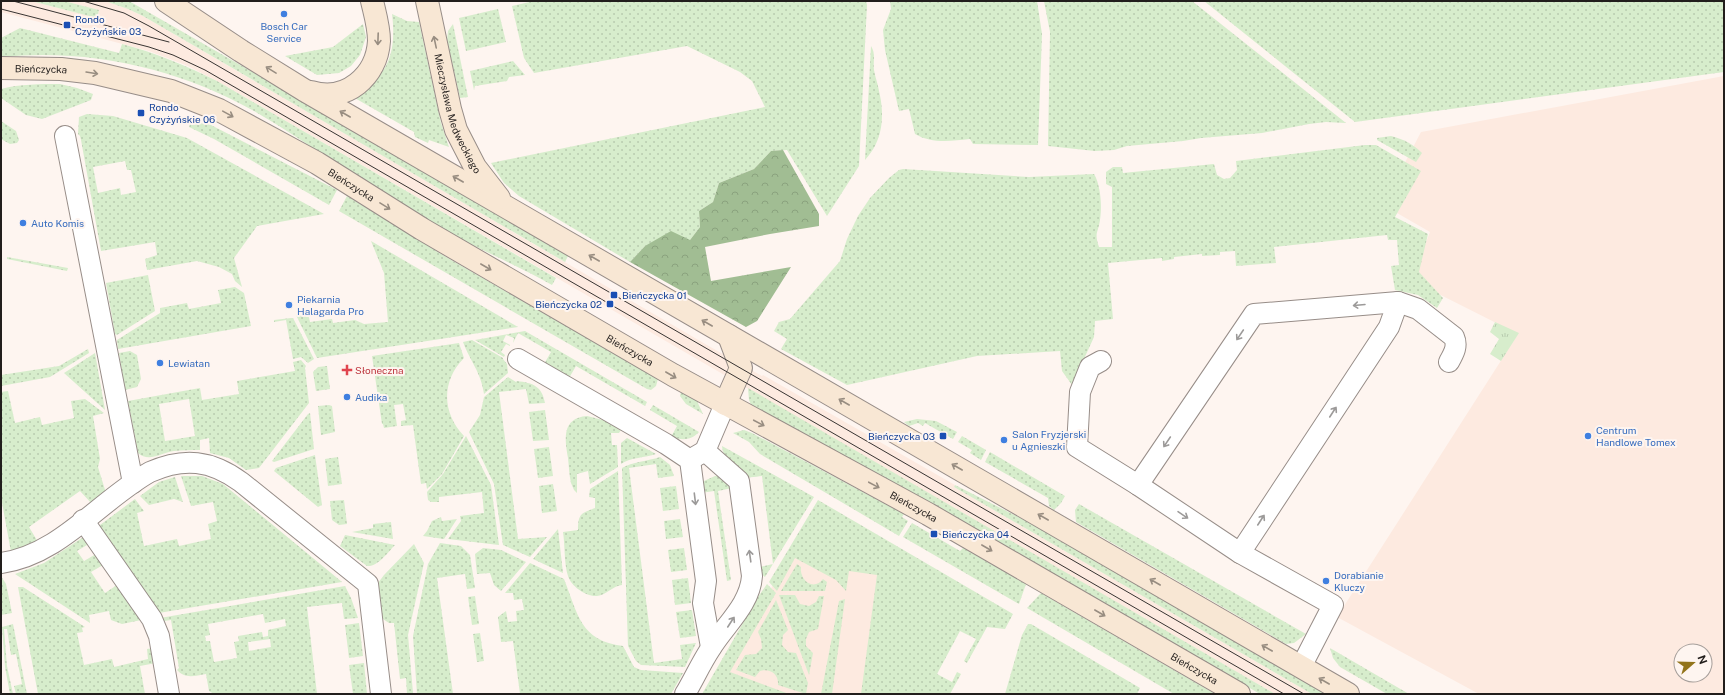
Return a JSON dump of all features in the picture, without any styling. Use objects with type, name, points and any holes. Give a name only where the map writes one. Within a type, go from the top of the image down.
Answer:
[{"type":"main road","points":[[166,1],[241,51],[304,90],[1348,694]]},
{"type":"main road","points":[[304,90],[324,95],[341,93],[359,82],[370,71],[374,62],[378,42],[378,25],[372,1]]},
{"type":"main road","name":"Mieczysława Medweckiego","points":[[427,1],[450,109],[456,130],[475,167],[496,194],[515,212]]},
{"type":"main road","name":"Bieńczycka","points":[[1,68],[39,68],[78,71],[119,78],[171,91],[219,110],[317,163],[422,230],[725,404],[921,510],[1239,694]]},
{"type":"main road","points":[[1,81],[39,68]]},
{"type":"main road","points":[[725,404],[741,368],[729,336]]},
{"type":"main road","points":[[741,368],[781,365]]},
{"type":"street","points":[[65,136],[133,483]]},
{"type":"street","points":[[1240,553],[1389,327],[1398,302]]},
{"type":"street","points":[[1138,485],[1254,314],[1398,302],[1418,309],[1454,337],[1456,348],[1449,362]]},
{"type":"street","points":[[518,359],[660,440],[697,455],[738,480],[752,576],[750,588],[731,623],[711,647],[685,694]]},
{"type":"street","points":[[1101,361],[1090,367],[1080,392],[1077,447],[1138,485],[1240,553],[1333,605],[1301,667]]},
{"type":"street","points":[[711,647],[703,603],[706,581],[697,455],[725,404]]},
{"type":"street","points":[[1,563],[21,559],[42,550],[150,472],[174,464],[193,462],[218,468],[241,482],[368,584],[381,694]]},
{"type":"street","points":[[83,520],[152,619],[159,636],[169,694]]},
{"type":"shaded area","points":[[1,1],[31,1],[97,18],[99,10],[64,1],[105,1],[143,16],[707,345],[762,376],[763,375],[955,485],[954,487],[1312,694],[1275,694],[217,81],[188,66],[149,51],[1,12]]},
{"type":"shaded area","name":"Centrum Handlowe Tomex","points":[[1724,76],[1724,694],[1479,694],[1337,617],[1518,334],[1411,280],[1430,232],[1397,213],[1415,181],[1400,172],[1421,132]]},
{"type":"shaded area","points":[[818,511],[969,602],[918,694],[707,694]]},
{"type":"green space","points":[[31,1],[64,1],[99,10],[97,18]]},
{"type":"green space","points":[[105,1],[129,1],[569,254],[565,262],[143,16]]},
{"type":"green space","points":[[534,1],[866,1],[859,166],[827,216],[787,150],[771,151],[754,169],[719,183],[713,202],[699,211],[700,227],[690,240],[645,246],[630,262],[519,196],[504,183],[491,163],[765,107],[752,81],[740,72],[687,46],[534,73],[524,58],[512,6]]},
{"type":"green space","points":[[890,1],[1037,1],[1042,34],[1038,145],[973,144],[970,139],[935,141],[915,134],[909,109],[899,111],[885,50],[883,30],[891,9]]},
{"type":"green space","points":[[1044,1],[1192,1],[1346,123],[1326,122],[1262,133],[1127,146],[1114,150],[1095,151],[1048,146],[1050,32]]},
{"type":"green space","points":[[1204,1],[1724,1],[1724,72],[1355,122]]},
{"type":"green space","points":[[498,9],[506,42],[466,51],[459,18]]},
{"type":"green space","points":[[392,14],[407,21],[419,22],[441,123],[449,147],[429,140],[428,143],[415,137],[414,132],[353,97],[375,80],[386,66],[390,58],[393,41]]},
{"type":"green space","points":[[363,24],[366,37],[360,55],[351,66],[339,73],[317,75],[285,56],[333,47]]},
{"type":"green space","points":[[453,24],[468,97],[460,98],[447,40],[448,31]]},
{"type":"green space","points":[[20,28],[119,53],[122,44],[159,55],[205,75],[556,278],[552,285],[447,232],[409,211],[254,111],[195,83],[132,64],[100,59],[34,55],[1,57],[1,38]]},
{"type":"green space","points":[[871,46],[874,58],[874,70],[881,100],[882,119],[876,145],[865,160]]},
{"type":"green space","points":[[513,61],[525,75],[509,77],[507,81],[475,86],[474,90],[470,71]]},
{"type":"green space","points":[[38,84],[60,84],[93,94],[91,100],[42,119],[26,115],[1,98],[1,89],[8,87]]},
{"type":"green space","points":[[87,114],[113,116],[187,138],[324,214],[257,226],[234,258],[242,287],[235,281],[232,274],[219,267],[197,261],[147,270],[145,259],[157,255],[155,242],[101,251],[81,140],[78,134],[79,117]],"holes":[[[125,161],[127,170],[131,170],[136,192],[121,195],[120,188],[98,193],[93,167]]]},
{"type":"green space","points":[[1,121],[16,131],[19,140],[17,143],[10,144],[1,139]]},
{"type":"green space","points":[[191,121],[211,125],[337,190],[329,205],[214,139],[189,127]]},
{"type":"green space","points":[[1391,136],[1408,142],[1422,153],[1416,162],[1377,140],[1377,138]]},
{"type":"green space","points":[[1365,145],[1376,145],[1421,171],[1395,217],[1428,234],[1419,272],[1443,298],[1437,308],[1418,295],[1395,290],[1391,266],[1399,265],[1397,240],[1388,240],[1387,235],[1274,247],[1276,263],[1236,266],[1235,251],[1220,252],[1220,255],[1202,256],[1202,254],[1174,257],[1174,259],[1162,261],[1162,258],[1108,263],[1113,319],[1095,321],[1094,337],[1072,385],[1062,371],[1060,351],[977,356],[847,385],[781,349],[787,339],[774,331],[779,322],[790,319],[840,261],[847,239],[858,216],[870,198],[899,170],[903,169],[1029,177],[1094,174],[1100,190],[1101,202],[1097,236],[1099,247],[1112,247],[1112,187],[1106,184],[1106,172],[1113,167],[1122,167],[1123,173],[1214,164],[1217,175],[1224,179],[1230,178],[1237,170],[1236,161]]},
{"type":"green space","points":[[783,150],[819,214],[819,226],[705,247],[711,281],[791,267],[757,321],[746,327],[630,262],[645,246],[671,231],[690,240],[700,227],[699,211],[713,202],[719,183],[754,169],[771,151]]},
{"type":"green space","points":[[347,196],[446,257],[658,379],[656,386],[651,390],[647,389],[339,211]]},
{"type":"green space","points":[[371,241],[518,327],[317,358],[296,315],[308,314],[310,322],[332,319],[333,323],[355,320],[364,324],[388,322],[384,273]]},
{"type":"green space","points":[[7,257],[68,268],[67,271],[7,259]]},
{"type":"green space","points":[[148,275],[155,311],[117,335],[115,334],[106,283]]},
{"type":"green space","points":[[235,287],[244,293],[251,326],[118,349],[117,340],[160,313],[160,308],[187,303],[189,309],[221,303],[218,290]]},
{"type":"green space","points":[[293,318],[314,359],[308,363],[301,357],[293,359],[286,320],[274,322],[274,320]]},
{"type":"green space","points":[[1495,322],[1519,333],[1501,361],[1490,354],[1499,339],[1490,332]]},
{"type":"green space","points":[[525,331],[647,402],[645,406],[576,366],[569,378],[544,364],[551,352],[518,333],[513,343],[514,338],[506,335],[503,341],[510,346],[506,344],[501,352],[505,355],[504,357],[475,340]]},
{"type":"green space","points":[[472,340],[503,358],[507,364],[508,373],[484,394],[483,386],[478,373],[463,342]]},
{"type":"green space","points":[[459,343],[464,358],[456,367],[451,377],[447,397],[451,417],[464,436],[442,474],[427,489],[426,483],[421,484],[413,425],[401,426],[401,421],[406,420],[403,404],[394,405],[397,426],[384,428],[382,424],[372,356]]},
{"type":"green space","points":[[88,349],[89,353],[50,377],[1,386],[1,375],[59,366]]},
{"type":"green space","points":[[130,351],[137,355],[141,379],[137,387],[125,390],[119,353]]},
{"type":"green space","points":[[95,353],[105,410],[64,373]]},
{"type":"green space","points":[[301,360],[306,366],[309,403],[259,468],[246,470],[229,458],[210,453],[209,438],[200,440],[200,450],[174,451],[151,457],[142,456],[138,453],[128,401],[200,388],[202,400],[239,394],[237,381],[295,371],[293,362]],"holes":[[[189,399],[195,436],[165,441],[159,404]]]},
{"type":"green space","points":[[327,366],[330,389],[316,391],[313,372],[318,367]]},
{"type":"green space","points":[[508,377],[516,382],[528,383],[536,386],[542,393],[545,403],[529,404],[526,389],[499,392],[518,539],[547,537],[530,557],[503,545],[494,484],[469,432],[480,415],[484,397]]},
{"type":"green space","points":[[748,388],[1275,694],[1260,694],[930,503],[752,407],[749,400]]},
{"type":"green space","points":[[8,391],[15,423],[40,417],[42,425],[74,418],[71,401],[85,399],[104,413],[93,416],[100,459],[98,467],[106,493],[92,504],[80,491],[29,527],[38,542],[11,552],[1,497],[1,392]]},
{"type":"green space","points":[[681,392],[697,401],[703,414],[686,404],[680,396]]},
{"type":"green space","points":[[653,405],[699,432],[693,437],[686,439],[671,437],[677,426],[650,410]]},
{"type":"green space","points":[[318,406],[332,406],[335,432],[321,435]]},
{"type":"green space","points":[[545,410],[549,440],[533,441],[529,412]]},
{"type":"green space","points":[[310,413],[314,449],[274,462],[272,461],[308,414]]},
{"type":"green space","points":[[587,416],[611,422],[622,428],[619,433],[611,433],[612,445],[617,445],[618,467],[590,484],[588,471],[577,474],[577,493],[574,490],[570,480],[566,437],[569,425],[573,421]]},
{"type":"green space","points":[[917,419],[936,421],[957,432],[953,439],[925,423],[923,426],[918,423],[909,426],[904,422]]},
{"type":"green space","points":[[744,430],[904,514],[902,517],[908,521],[899,536],[760,454],[749,442],[733,433]]},
{"type":"green space","points":[[466,436],[491,485],[499,545],[448,539],[461,521],[460,516],[484,513],[482,492],[439,497],[439,502],[431,502],[428,500],[427,492],[443,474]]},
{"type":"green space","points":[[962,436],[986,450],[981,460],[970,453],[972,450],[958,442]]},
{"type":"green space","points":[[627,438],[656,454],[629,460],[621,464],[621,443]]},
{"type":"green space","points":[[722,446],[814,497],[773,564],[762,476],[750,477],[739,473],[730,465]]},
{"type":"green space","points":[[549,447],[553,476],[538,478],[534,449]]},
{"type":"green space","points":[[990,452],[1065,496],[1061,503],[1054,510],[1049,506],[1048,498],[985,462]]},
{"type":"green space","points":[[315,455],[322,505],[318,507],[274,471],[276,468]]},
{"type":"green space","points":[[338,457],[342,484],[328,486],[325,459]]},
{"type":"green space","points":[[660,457],[670,465],[674,476],[658,478],[656,464],[629,468],[654,663],[682,659],[680,645],[696,643],[685,667],[641,665],[636,661],[628,646],[622,468],[630,464]]},
{"type":"green space","points":[[618,471],[622,585],[615,587],[601,595],[588,595],[576,587],[568,576],[563,532],[578,530],[579,520],[582,514],[595,508],[595,498],[589,497],[590,489]]},
{"type":"green space","points":[[181,476],[202,476],[223,484],[342,582],[153,614],[99,529],[100,525],[135,499],[144,511],[137,513],[144,546],[177,539],[179,546],[211,539],[208,524],[217,521],[213,502],[191,506]]},
{"type":"green space","points":[[715,476],[719,476],[732,488],[718,491],[731,580],[727,581],[714,491],[701,493],[704,481]]},
{"type":"green space","points":[[175,477],[183,502],[174,499],[149,505],[140,496],[159,482]]},
{"type":"green space","points":[[553,484],[557,511],[542,513],[539,486]]},
{"type":"green space","points":[[955,485],[1054,535],[1327,694],[1312,694],[954,487]]},
{"type":"green space","points":[[676,486],[679,509],[663,511],[660,488]]},
{"type":"green space","points":[[344,500],[347,524],[339,525],[332,520],[330,501]]},
{"type":"green space","points":[[818,500],[1013,614],[1005,629],[987,627],[967,663],[964,661],[976,639],[960,631],[937,674],[952,682],[957,672],[961,674],[950,694],[861,694],[877,575],[849,571],[846,591],[836,580],[795,558],[777,591],[769,582]]},
{"type":"green space","points":[[1079,504],[1306,634],[1294,643],[1286,644],[1076,522],[1075,510]]},
{"type":"green space","points":[[441,517],[442,521],[457,519],[444,539],[423,536],[432,521]]},
{"type":"green space","points":[[680,519],[683,537],[666,539],[664,521]]},
{"type":"green space","points":[[391,522],[393,539],[352,532],[373,528],[373,524]]},
{"type":"green space","points":[[912,523],[960,551],[963,548],[1026,584],[1019,604],[903,537]]},
{"type":"green space","points":[[558,529],[563,573],[533,559]]},
{"type":"green space","points":[[345,535],[395,545],[379,562],[371,566],[367,566],[340,546]]},
{"type":"green space","points":[[85,536],[87,545],[77,551],[84,561],[96,554],[103,565],[91,572],[105,593],[117,585],[146,619],[122,624],[111,620],[109,611],[89,615],[90,623],[15,574],[44,563]]},
{"type":"green space","points":[[440,543],[461,546],[470,555],[475,588],[467,589],[465,574],[437,578],[453,694],[417,694],[413,636],[428,564]]},
{"type":"green space","points":[[414,544],[424,563],[408,635],[413,693],[407,694],[406,678],[400,679],[394,623],[389,623],[380,617],[377,588],[378,583],[384,575]]},
{"type":"green space","points":[[483,548],[501,550],[526,562],[501,591],[494,585],[490,573],[477,574],[475,554]]},
{"type":"green space","points":[[684,548],[687,570],[671,572],[668,550]]},
{"type":"green space","points":[[530,563],[564,579],[577,614],[589,632],[609,643],[623,646],[634,667],[641,670],[683,673],[671,694],[520,694],[513,641],[501,642],[498,617],[506,611],[508,622],[517,621],[516,611],[524,610],[522,599],[514,600],[513,593],[505,593]]},
{"type":"green space","points":[[773,564],[765,577],[759,572],[760,567]]},
{"type":"green space","points":[[797,564],[801,567],[802,576],[804,579],[811,584],[819,583],[823,579],[827,582],[825,591],[781,591]]},
{"type":"green space","points":[[1,576],[6,584],[12,613],[1,615]]},
{"type":"green space","points":[[688,578],[691,603],[675,605],[672,580]]},
{"type":"green space","points":[[767,584],[776,593],[730,672],[789,694],[702,694],[758,597]]},
{"type":"green space","points":[[345,586],[358,618],[344,619],[342,603],[307,607],[317,694],[214,694],[209,691],[206,674],[187,676],[183,675],[177,670],[179,668],[171,620],[164,621],[160,618]],"holes":[[[263,614],[265,623],[285,619],[286,626],[268,630],[268,636],[263,637],[262,632],[238,636],[239,641],[234,642],[237,658],[214,662],[210,641],[206,641],[205,636],[210,635],[208,624]],[[270,639],[271,647],[249,651],[248,642]]]},
{"type":"green space","points":[[18,587],[23,587],[85,627],[82,628],[83,632],[77,633],[84,665],[112,659],[114,667],[148,659],[147,649],[153,648],[156,663],[140,666],[145,694],[38,694]]},
{"type":"green space","points":[[1041,593],[1215,694],[1174,694],[1027,608]]},
{"type":"green space","points":[[779,595],[795,595],[800,604],[809,606],[816,602],[819,596],[824,596],[818,629],[809,632],[806,639],[806,646],[813,653],[809,675]]},
{"type":"green space","points":[[475,596],[479,624],[472,625],[468,597]]},
{"type":"green space","points":[[845,599],[832,694],[821,694],[839,601]]},
{"type":"green space","points":[[776,600],[788,630],[783,635],[782,645],[788,652],[796,653],[808,683],[806,694],[778,685],[777,678],[770,671],[760,671],[755,677],[736,670],[745,655],[756,654],[762,648],[761,639],[758,632]]},
{"type":"green space","points":[[692,610],[696,636],[680,638],[676,612]]},
{"type":"green space","points":[[359,623],[363,656],[349,658],[345,625]]},
{"type":"green space","points":[[13,624],[27,694],[16,694],[14,686],[22,684],[16,654],[11,655],[7,629],[4,629],[7,666],[13,694],[10,694],[5,667],[2,627]]},
{"type":"green space","points":[[1028,624],[1031,624],[1140,688],[1137,694],[1005,694],[1022,635]]},
{"type":"green space","points":[[480,633],[484,661],[477,662],[473,634]]},
{"type":"green space","points":[[1330,648],[1409,694],[1387,694],[1340,667],[1333,658]]},
{"type":"green space","points":[[364,663],[367,694],[353,694],[349,665]]},
{"type":"tram line","points":[[13,1],[169,42]]},
{"type":"tram line","points":[[83,1],[124,13],[149,26],[1304,694]]},
{"type":"tram line","points":[[1,9],[149,47],[173,55],[205,70],[1284,694]]},
{"type":"place","name":"Bosch Car Service","points":[[284,14]]},
{"type":"place","name":"Rondo Czyżyńskie 03","points":[[67,25]]},
{"type":"place","name":"Rondo Czyżyńskie 06","points":[[141,113]]},
{"type":"place","name":"Auto Komis","points":[[23,223]]},
{"type":"place","name":"Bieńczycka 01","points":[[614,295]]},
{"type":"place","name":"Bieńczycka 02","points":[[610,304]]},
{"type":"place","name":"Piekarnia Halagarda Pro","points":[[289,305]]},
{"type":"place","name":"Lewiatan","points":[[160,363]]},
{"type":"place","name":"Słoneczna","points":[[347,370]]},
{"type":"place","name":"Audika","points":[[347,397]]},
{"type":"place","name":"Bieńczycka 03","points":[[943,436]]},
{"type":"place","name":"Centrum Handlowe Tomex","points":[[1588,436]]},
{"type":"place","name":"Salon Fryzjerski u Agnieszki","points":[[1004,440]]},
{"type":"place","name":"Bieńczycka 04","points":[[934,534]]},
{"type":"place","name":"Dorabianie Kluczy","points":[[1326,581]]}]
